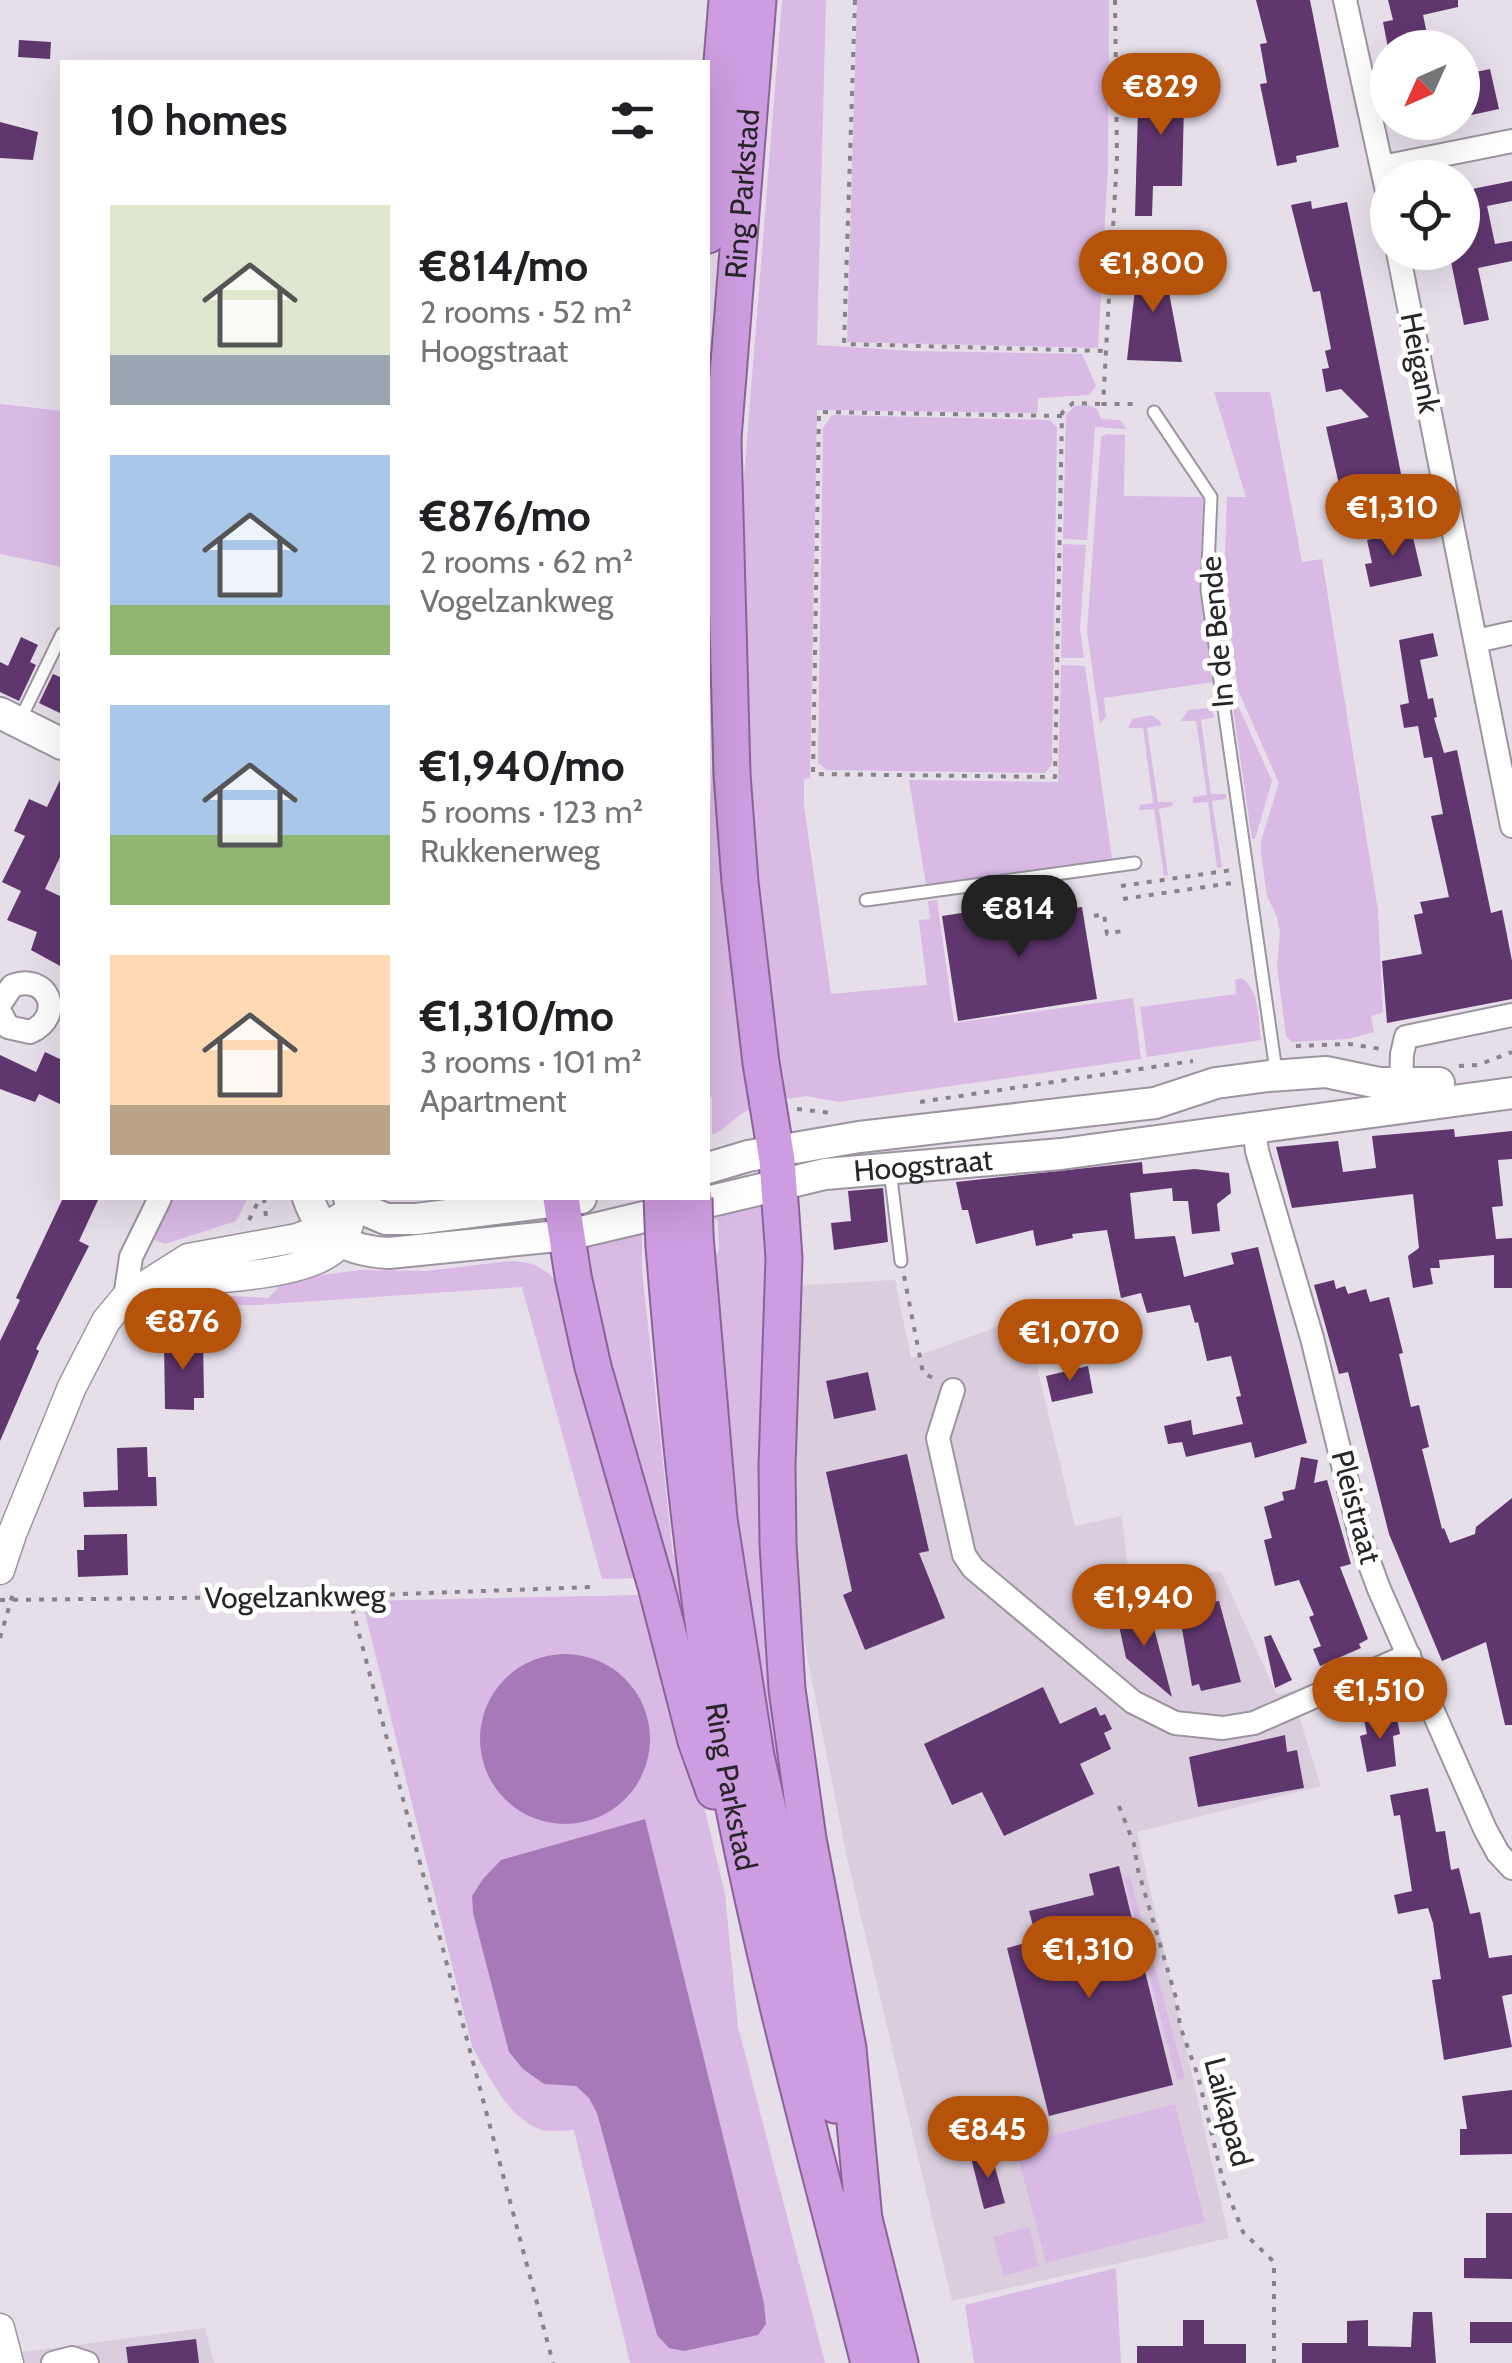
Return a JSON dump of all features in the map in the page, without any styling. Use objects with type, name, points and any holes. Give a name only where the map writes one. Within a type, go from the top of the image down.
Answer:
[{"type":"highway","name":"Ring Parkstad","points":[[710,210],[727,0]]},
{"type":"highway","name":"Ring Parkstad","points":[[710,604],[758,0]]},
{"type":"highway","points":[[723,441],[732,774],[749,960],[777,1168],[785,1282],[777,1466],[787,1689],[808,1838],[848,2048],[864,2220]]},
{"type":"highway","name":"Ring Parkstad","points":[[663,1200],[679,1241],[756,1756],[807,1990],[900,2363]]},
{"type":"highway","name":"Ring Parkstad","points":[[693,1200],[679,1241],[691,1531],[732,1800],[869,2363]]},
{"type":"highway","points":[[568,1208],[573,1276],[589,1350],[696,1741],[756,1910]]},
{"type":"main road","points":[[10,717],[60,743]]},
{"type":"main road","name":"Hoogstraat","points":[[710,1181],[777,1168],[860,1137],[1155,1102],[1216,1083],[1326,1072],[1401,1084],[1512,1075]]},
{"type":"main road","points":[[1273,1076],[1299,1084],[1303,1100],[1296,1109],[1269,1115],[1246,1127],[1220,1116],[1221,1102],[1234,1090],[1259,1086],[1273,1076]]},
{"type":"main road","name":"Hoogstraat","points":[[710,1168],[777,1168],[825,1174],[1061,1154],[1512,1093]]},
{"type":"main road","points":[[309,1200],[331,1236]]},
{"type":"main road","name":"Hoogstraat","points":[[331,1236],[364,1251],[389,1254],[610,1200]]},
{"type":"main road","name":"Hoogstraat","points":[[353,1202],[386,1219],[568,1208]]},
{"type":"street","points":[[1346,0],[1380,160]]},
{"type":"street","points":[[1421,160],[1512,141]]},
{"type":"street","name":"Heigank","points":[[1402,270],[1512,826]]},
{"type":"street","points":[[1476,641],[1512,634]]},
{"type":"street","points":[[0,1004],[12,986],[35,984],[50,1002],[55,1021],[22,1033],[8,1027],[0,1012]]},
{"type":"street","points":[[1401,1084],[1406,1037],[1512,1015]]},
{"type":"street","name":"Pleistraat","points":[[1246,1127],[1257,1151],[1312,1338],[1362,1543],[1485,1830],[1512,1868]]},
{"type":"street","points":[[125,1298],[131,1258],[159,1200]]},
{"type":"street","points":[[154,1280],[195,1280],[273,1270],[318,1259],[353,1202]]},
{"type":"street","points":[[8,1577],[6,1532],[72,1387],[106,1321],[125,1298],[188,1258],[331,1236]]},
{"type":"street","points":[[953,1390],[938,1438],[964,1555],[973,1568],[1132,1702],[1154,1715],[1204,1728],[1254,1723],[1409,1655]]},
{"type":"street","points":[[0,2328],[9,2363]]},
{"type":"street","points":[[53,2363],[72,2358],[88,2363]]},
{"type":"lane","name":"In de Bende","points":[[1154,412],[1211,496],[1208,590],[1273,1076]]},
{"type":"lane","points":[[10,717],[60,637]]},
{"type":"lane","points":[[866,900],[1135,863]]},
{"type":"lane","points":[[890,1166],[901,1261]]},
{"type":"path","points":[[855,0],[844,344],[1104,351]]},
{"type":"path","points":[[1102,404],[1117,157],[1115,0]]},
{"type":"path","points":[[1062,416],[819,412],[813,774],[1054,777],[1062,416],[1072,402],[1148,405],[1154,412]]},
{"type":"path","points":[[1121,886],[1248,874]]},
{"type":"path","points":[[1123,899],[1248,874]]},
{"type":"path","points":[[1094,916],[1104,914],[1107,934],[1127,930]]},
{"type":"path","points":[[264,1200],[270,1243]]},
{"type":"path","points":[[901,1261],[923,1373],[953,1390]]},
{"type":"path","points":[[0,1638],[10,1600],[8,1577]]},
{"type":"path","name":"Vogelzankweg","points":[[0,1600],[349,1596],[591,1587]]},
{"type":"path","points":[[349,1596],[553,2363]]},
{"type":"path","name":"Laikapad","points":[[1119,1806],[1134,1844],[1226,2192],[1243,2232],[1274,2262],[1274,2363]]},
{"type":"shaded area","points":[[782,0],[826,0],[817,345],[1082,354],[1096,386],[1089,395],[1038,398],[1037,413],[817,410],[810,778],[804,779],[804,806],[831,994],[927,985],[919,920],[930,919],[928,901],[937,900],[954,1023],[1133,998],[1141,1059],[838,1102],[807,1096],[787,1099],[783,1093],[748,891],[742,503]]},
{"type":"shaded area","points":[[857,0],[1109,0],[1108,167],[1098,348],[847,342]]},
{"type":"shaded area","points":[[1214,392],[1270,392],[1302,562],[1322,559],[1378,910],[1383,1012],[1371,1016],[1374,1032],[1348,1039],[1292,1042],[1286,1036],[1277,967],[1280,932],[1267,896],[1261,854],[1261,841],[1279,783],[1238,690],[1224,587],[1227,497],[1246,497]]},
{"type":"shaded area","points":[[0,404],[60,411],[60,567],[0,554]]},
{"type":"shaded area","points":[[1075,406],[1097,409],[1101,419],[1120,420],[1126,429],[1095,427],[1087,540],[1063,539],[1066,415]]},
{"type":"shaded area","points":[[832,415],[1049,420],[1057,427],[1052,764],[1045,773],[827,770],[818,763],[823,428]]},
{"type":"shaded area","points":[[1125,435],[1124,496],[1203,497],[1200,592],[1213,682],[1104,698],[1106,717],[1100,724],[1087,631],[1101,437]]},
{"type":"shaded area","points":[[1063,544],[1086,545],[1080,629],[1084,658],[1061,658]]},
{"type":"shaded area","points":[[718,664],[754,1109],[712,1135],[710,1097],[710,806]]},
{"type":"shaded area","points":[[1061,665],[1085,666],[1112,859],[926,885],[909,780],[1058,782]]},
{"type":"shaded area","points":[[1232,701],[1236,701],[1272,781],[1255,839],[1252,839]]},
{"type":"shaded area","points":[[1210,708],[1215,717],[1201,720],[1211,794],[1226,794],[1226,799],[1212,801],[1222,867],[1217,868],[1208,802],[1193,803],[1193,797],[1207,795],[1196,721],[1181,721],[1188,710]]},
{"type":"shaded area","points":[[1151,715],[1161,722],[1147,728],[1158,802],[1173,802],[1172,806],[1159,809],[1168,875],[1164,876],[1154,809],[1139,810],[1140,805],[1153,803],[1143,728],[1128,728],[1132,719]]},
{"type":"shaded area","points":[[1242,978],[1255,998],[1261,1040],[1147,1057],[1140,1007],[1236,994],[1235,980]]},
{"type":"shaded area","points":[[765,1195],[790,1850],[737,1548],[710,1255],[719,1250],[715,1210]]},
{"type":"shaded area","points":[[167,1200],[247,1200],[236,1221],[165,1244],[149,1238]]},
{"type":"shaded area","points":[[642,1229],[642,1270],[673,1555],[680,1553],[708,1737],[642,1507],[581,1241]]},
{"type":"shaded area","points":[[511,1261],[544,1270],[566,1296],[643,1578],[602,1579],[522,1287],[258,1305],[182,1305],[231,1296],[268,1298],[277,1289],[277,1281],[360,1270],[426,1271]]},
{"type":"shaded area","points":[[895,1280],[911,1358],[1025,1317],[1075,1526],[1122,1516],[1130,1588],[1221,1571],[1277,1695],[1291,1691],[1321,1786],[1137,1832],[1229,2238],[952,2301],[847,1858],[776,1498],[787,1286]]},
{"type":"shaded area","points":[[638,1595],[688,1739],[725,1894],[738,2027],[825,2363],[630,2363],[574,2130],[542,2130],[519,2116],[500,2095],[472,2046],[362,1601]]},
{"type":"shaded area","points":[[565,1654],[598,1660],[625,1679],[644,1706],[650,1739],[644,1772],[625,1799],[598,1818],[565,1824],[532,1818],[505,1799],[486,1772],[480,1739],[486,1706],[505,1679],[532,1660]]},
{"type":"shaded area","points":[[645,1819],[766,2324],[758,2335],[684,2351],[669,2348],[657,2335],[597,2113],[589,2098],[576,2086],[544,2084],[523,2069],[509,2052],[473,1913],[472,1896],[501,1860]]},
{"type":"shaded area","points":[[1130,1876],[1185,2078],[1177,2081],[1124,1878]]},
{"type":"shaded area","points":[[1175,2104],[1205,2222],[1046,2263],[1015,2145]]},
{"type":"shaded area","points":[[1029,2227],[1039,2266],[1004,2276],[993,2237]]},
{"type":"shaded area","points":[[1116,2268],[1121,2363],[974,2363],[965,2305]]},
{"type":"shaded area","points":[[205,2328],[214,2363],[17,2363],[15,2353]]},
{"type":"building","points":[[1256,0],[1310,0],[1339,147],[1296,156],[1297,162],[1277,166],[1260,84],[1267,83],[1260,44],[1267,43]]},
{"type":"building","points":[[1388,0],[1458,0],[1458,7],[1423,15],[1426,30],[1385,30],[1383,22],[1393,20]]},
{"type":"building","points":[[19,40],[51,42],[50,59],[18,57]]},
{"type":"building","points":[[1156,64],[1185,65],[1182,186],[1153,186],[1152,216],[1135,216],[1138,109],[1154,109]]},
{"type":"building","points":[[1490,69],[1499,109],[1480,113],[1480,71]]},
{"type":"building","points":[[0,122],[38,132],[33,160],[0,158]]},
{"type":"building","points":[[1512,181],[1512,201],[1487,206],[1495,244],[1512,241],[1512,261],[1480,268],[1480,187]]},
{"type":"building","points":[[1311,201],[1312,209],[1347,202],[1406,499],[1345,511],[1326,427],[1369,417],[1341,389],[1326,392],[1322,369],[1329,368],[1325,351],[1331,349],[1320,291],[1313,292],[1291,205]]},
{"type":"building","points":[[1139,254],[1162,255],[1182,362],[1127,360]]},
{"type":"building","points":[[1453,270],[1478,270],[1489,320],[1464,325]]},
{"type":"building","points":[[1411,529],[1422,576],[1370,587],[1365,564],[1372,563],[1367,540]]},
{"type":"building","points":[[1433,633],[1438,656],[1420,660],[1428,699],[1433,698],[1444,753],[1457,750],[1491,913],[1502,910],[1512,961],[1512,999],[1387,1023],[1382,961],[1422,954],[1414,915],[1423,913],[1420,902],[1449,897],[1431,816],[1443,814],[1432,757],[1424,758],[1418,726],[1404,728],[1400,705],[1409,703],[1399,640]]},
{"type":"building","points":[[21,637],[38,645],[30,662],[36,665],[19,701],[0,692],[0,662],[8,666]]},
{"type":"building","points":[[53,674],[60,677],[60,713],[39,703]]},
{"type":"building","points":[[60,780],[60,857],[45,889],[60,896],[60,966],[31,950],[37,932],[7,920],[21,891],[2,882],[25,836],[14,831],[29,799],[47,807]]},
{"type":"building","points":[[1066,897],[1068,909],[1082,907],[1097,999],[958,1021],[942,916],[968,912],[970,922],[1026,913],[1025,903]]},
{"type":"building","points":[[45,1052],[60,1059],[60,1104],[39,1094],[35,1102],[0,1089],[0,1055],[36,1072]]},
{"type":"building","points":[[1454,1129],[1455,1137],[1512,1131],[1512,1159],[1498,1160],[1503,1206],[1492,1207],[1496,1239],[1512,1238],[1512,1288],[1494,1288],[1494,1255],[1439,1260],[1440,1268],[1430,1268],[1433,1284],[1413,1288],[1408,1256],[1419,1248],[1413,1194],[1292,1208],[1276,1147],[1338,1141],[1343,1172],[1376,1168],[1372,1136]]},
{"type":"building","points":[[1142,1162],[1143,1174],[1195,1169],[1229,1173],[1231,1193],[1217,1204],[1220,1231],[1192,1234],[1188,1201],[1173,1201],[1172,1188],[1130,1193],[1135,1239],[1175,1236],[1184,1277],[1234,1264],[1231,1253],[1258,1247],[1307,1443],[1255,1458],[1251,1442],[1186,1457],[1182,1442],[1168,1444],[1164,1426],[1191,1420],[1193,1435],[1243,1424],[1231,1356],[1207,1361],[1190,1305],[1147,1313],[1141,1293],[1121,1298],[1107,1230],[1072,1234],[1073,1238],[1036,1246],[1033,1230],[976,1244],[956,1182]]},
{"type":"building","points":[[883,1188],[888,1242],[834,1250],[831,1223],[851,1221],[848,1191]]},
{"type":"building","points":[[62,1200],[98,1200],[79,1241],[89,1246],[36,1349],[39,1351],[0,1441],[0,1341],[20,1300],[16,1298]]},
{"type":"building","points":[[1334,1280],[1336,1289],[1345,1286],[1348,1294],[1366,1289],[1370,1302],[1389,1297],[1411,1407],[1419,1405],[1429,1447],[1422,1449],[1442,1529],[1450,1543],[1475,1534],[1476,1527],[1512,1498],[1512,1725],[1505,1725],[1486,1642],[1442,1661],[1389,1534],[1348,1372],[1339,1374],[1314,1285]]},
{"type":"building","points":[[164,1339],[203,1339],[204,1398],[194,1398],[194,1410],[165,1409]]},
{"type":"building","points":[[1088,1366],[1093,1393],[1052,1402],[1046,1376]]},
{"type":"building","points":[[868,1372],[876,1410],[834,1419],[826,1381]]},
{"type":"building","points":[[147,1447],[148,1477],[156,1477],[157,1506],[84,1507],[83,1492],[118,1490],[117,1448]]},
{"type":"building","points":[[907,1454],[929,1551],[919,1553],[945,1618],[865,1650],[843,1595],[852,1591],[826,1472]]},
{"type":"building","points":[[1301,1457],[1318,1460],[1314,1483],[1327,1480],[1351,1564],[1340,1567],[1368,1639],[1359,1644],[1361,1648],[1320,1666],[1313,1649],[1321,1646],[1309,1617],[1314,1615],[1299,1580],[1275,1586],[1264,1540],[1272,1538],[1264,1507],[1284,1500],[1282,1492],[1295,1489]]},
{"type":"building","points":[[127,1534],[128,1575],[78,1577],[77,1550],[84,1550],[84,1535]]},
{"type":"building","points":[[1211,1598],[1212,1602],[1219,1601],[1241,1682],[1201,1691],[1199,1684],[1192,1686],[1178,1606]]},
{"type":"building","points":[[1150,1613],[1172,1697],[1126,1658],[1118,1621]]},
{"type":"building","points":[[1271,1635],[1292,1680],[1275,1688],[1264,1637]]},
{"type":"building","points":[[1043,1687],[1060,1724],[1096,1707],[1100,1716],[1105,1714],[1112,1729],[1104,1733],[1111,1749],[1080,1764],[1094,1794],[1004,1836],[982,1792],[952,1805],[924,1744]]},
{"type":"building","points":[[1396,1713],[1400,1734],[1393,1736],[1396,1766],[1367,1772],[1360,1736],[1367,1734],[1364,1720]]},
{"type":"building","points":[[1285,1735],[1287,1752],[1297,1750],[1304,1788],[1198,1807],[1189,1757]]},
{"type":"building","points":[[1428,1788],[1436,1832],[1445,1831],[1451,1870],[1459,1868],[1470,1914],[1480,1912],[1489,1958],[1512,1955],[1512,1994],[1502,1996],[1512,2047],[1444,2060],[1432,1980],[1441,1979],[1433,1923],[1428,1908],[1398,1914],[1394,1895],[1412,1891],[1400,1815],[1394,1816],[1390,1795]]},
{"type":"building","points":[[1119,1866],[1173,2085],[1049,2116],[1007,1948],[1037,1940],[1029,1911],[1094,1895],[1089,1874]]},
{"type":"building","points":[[1512,2090],[1512,2154],[1460,2155],[1460,2129],[1467,2129],[1462,2096]]},
{"type":"building","points":[[991,2153],[1005,2203],[984,2209],[971,2158]]},
{"type":"building","points":[[1486,2213],[1512,2213],[1512,2279],[1464,2278],[1464,2258],[1486,2258]]},
{"type":"building","points":[[1413,2312],[1432,2312],[1436,2363],[1302,2363],[1302,2343],[1347,2343],[1347,2321],[1368,2320],[1368,2346],[1411,2347]]},
{"type":"building","points":[[1183,2320],[1204,2320],[1204,2344],[1246,2344],[1246,2363],[1137,2363],[1137,2346],[1183,2346]]},
{"type":"building","points":[[1470,2322],[1512,2322],[1512,2343],[1470,2343]]},
{"type":"building","points":[[196,2339],[199,2363],[128,2363],[126,2347]]}]
